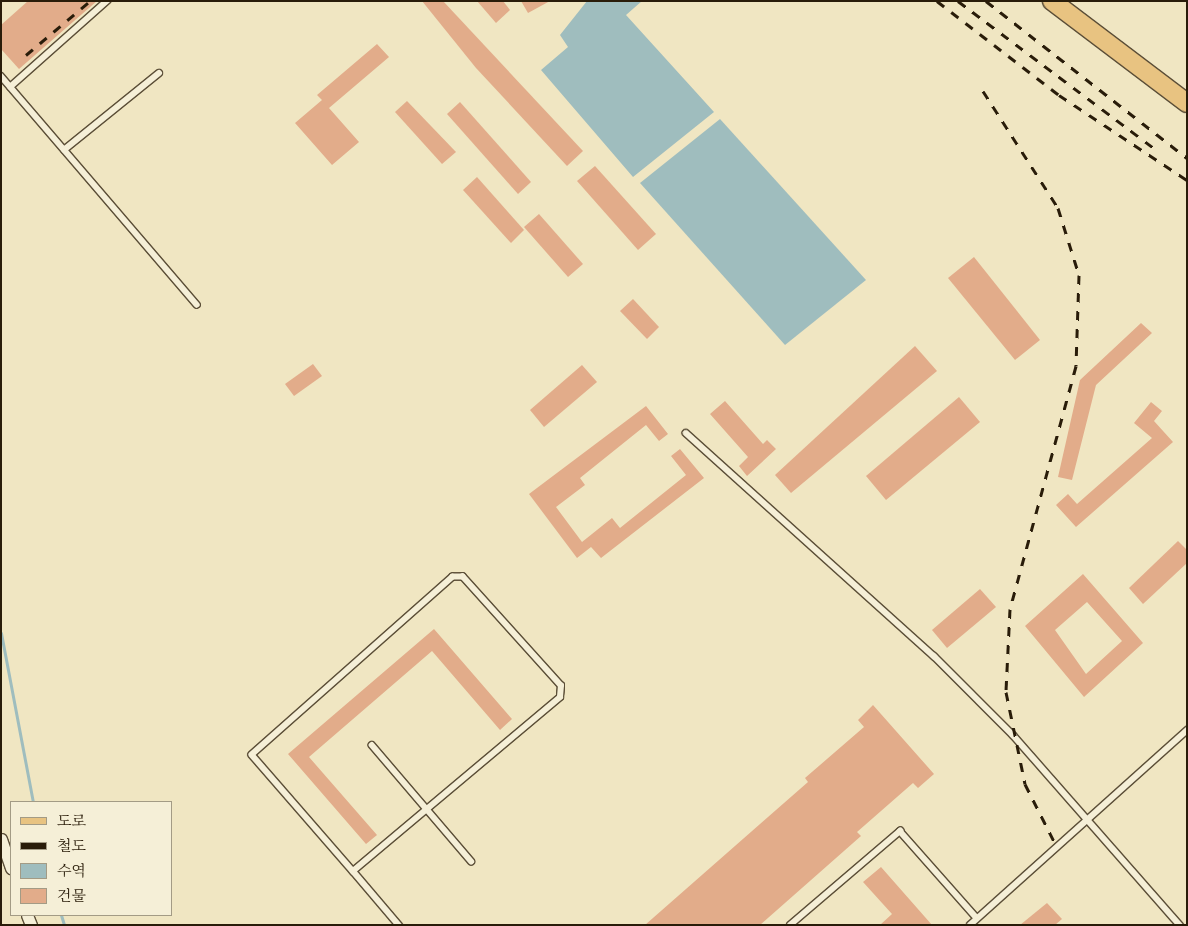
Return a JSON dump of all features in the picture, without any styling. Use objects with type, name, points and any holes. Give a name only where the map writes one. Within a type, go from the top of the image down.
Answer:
[{"type":"main road","points":[[1052,1],[1187,103]]},
{"type":"street","points":[[1,839],[10,865]]},
{"type":"lane","points":[[10,87],[107,1]]},
{"type":"lane","points":[[64,150],[159,73]]},
{"type":"lane","points":[[1,76],[197,305]]},
{"type":"lane","points":[[686,433],[934,656],[1087,820],[1180,925]]},
{"type":"lane","points":[[352,871],[560,697],[561,686],[463,578],[453,577],[252,755],[352,871],[400,925]]},
{"type":"lane","points":[[970,925],[1187,730]]},
{"type":"lane","points":[[372,744],[472,860]]},
{"type":"lane","points":[[790,925],[900,831],[977,918]]},
{"type":"water","points":[[587,1],[642,1],[626,15],[714,112],[633,177],[541,70],[568,47],[560,35]]},
{"type":"water","points":[[720,119],[866,280],[785,345],[640,183]]},
{"type":"building","points":[[28,1],[97,1],[19,69],[1,49],[1,25]]},
{"type":"building","points":[[422,1],[443,1],[583,151],[567,166],[476,68]]},
{"type":"building","points":[[477,1],[503,1],[510,10],[496,23]]},
{"type":"building","points":[[521,1],[550,1],[528,13]]},
{"type":"building","points":[[377,44],[389,57],[329,108],[359,142],[332,165],[295,123],[322,100],[317,95]]},
{"type":"building","points":[[407,101],[456,152],[442,164],[395,112]]},
{"type":"building","points":[[460,102],[531,182],[518,194],[447,114]]},
{"type":"building","points":[[595,166],[656,234],[638,250],[577,181]]},
{"type":"building","points":[[477,177],[524,230],[511,243],[463,190]]},
{"type":"building","points":[[539,214],[583,264],[568,277],[524,227]]},
{"type":"building","points":[[974,257],[1040,340],[1015,360],[948,278]]},
{"type":"building","points":[[633,299],[659,327],[647,339],[620,311]]},
{"type":"building","points":[[1141,323],[1152,333],[1096,385],[1072,480],[1058,477],[1080,380]]},
{"type":"building","points":[[915,346],[937,371],[791,493],[775,475]]},
{"type":"building","points":[[313,364],[322,376],[294,396],[285,384]]},
{"type":"building","points":[[582,365],[597,382],[544,427],[530,410]]},
{"type":"building","points":[[959,397],[980,422],[886,500],[866,476]]},
{"type":"building","points":[[725,401],[763,444],[767,440],[776,449],[747,476],[739,466],[748,457],[710,414]]},
{"type":"building","points":[[1151,402],[1162,411],[1154,421],[1173,442],[1076,527],[1056,505],[1068,494],[1077,504],[1152,438],[1134,423]]},
{"type":"building","points":[[646,406],[668,434],[659,441],[646,425],[580,478],[585,485],[556,507],[582,542],[612,518],[620,528],[686,475],[671,456],[680,449],[704,478],[601,558],[591,547],[577,558],[529,494]]},
{"type":"building","points":[[1178,541],[1187,550],[1187,563],[1143,604],[1129,588]]},
{"type":"building","points":[[1083,574],[1143,643],[1084,697],[1025,626]],"holes":[[[1087,602],[1122,641],[1086,674],[1055,630]]]},
{"type":"building","points":[[980,589],[996,607],[947,648],[932,630]]},
{"type":"building","points":[[434,629],[512,719],[500,730],[432,651],[309,757],[377,835],[366,844],[288,754]]},
{"type":"building","points":[[873,705],[934,774],[918,788],[913,783],[857,832],[861,836],[760,925],[645,925],[808,782],[805,778],[864,727],[858,720]]},
{"type":"building","points":[[881,867],[932,925],[880,925],[892,914],[863,882]]},
{"type":"building","points":[[1047,903],[1062,919],[1055,925],[1020,925]]},
{"type":"waterway","points":[[1,633],[33,801]]},
{"type":"waterway","points":[[61,916],[64,925]]},
{"type":"railway","points":[[26,55],[90,1]]},
{"type":"railway","points":[[937,1],[1059,95],[1187,180]]},
{"type":"railway","points":[[958,1],[1154,148]]},
{"type":"railway","points":[[986,1],[1187,158]]},
{"type":"railway","points":[[983,91],[1058,208],[1079,275],[1076,366],[1010,609],[1006,692],[1025,784],[1057,847]]}]
